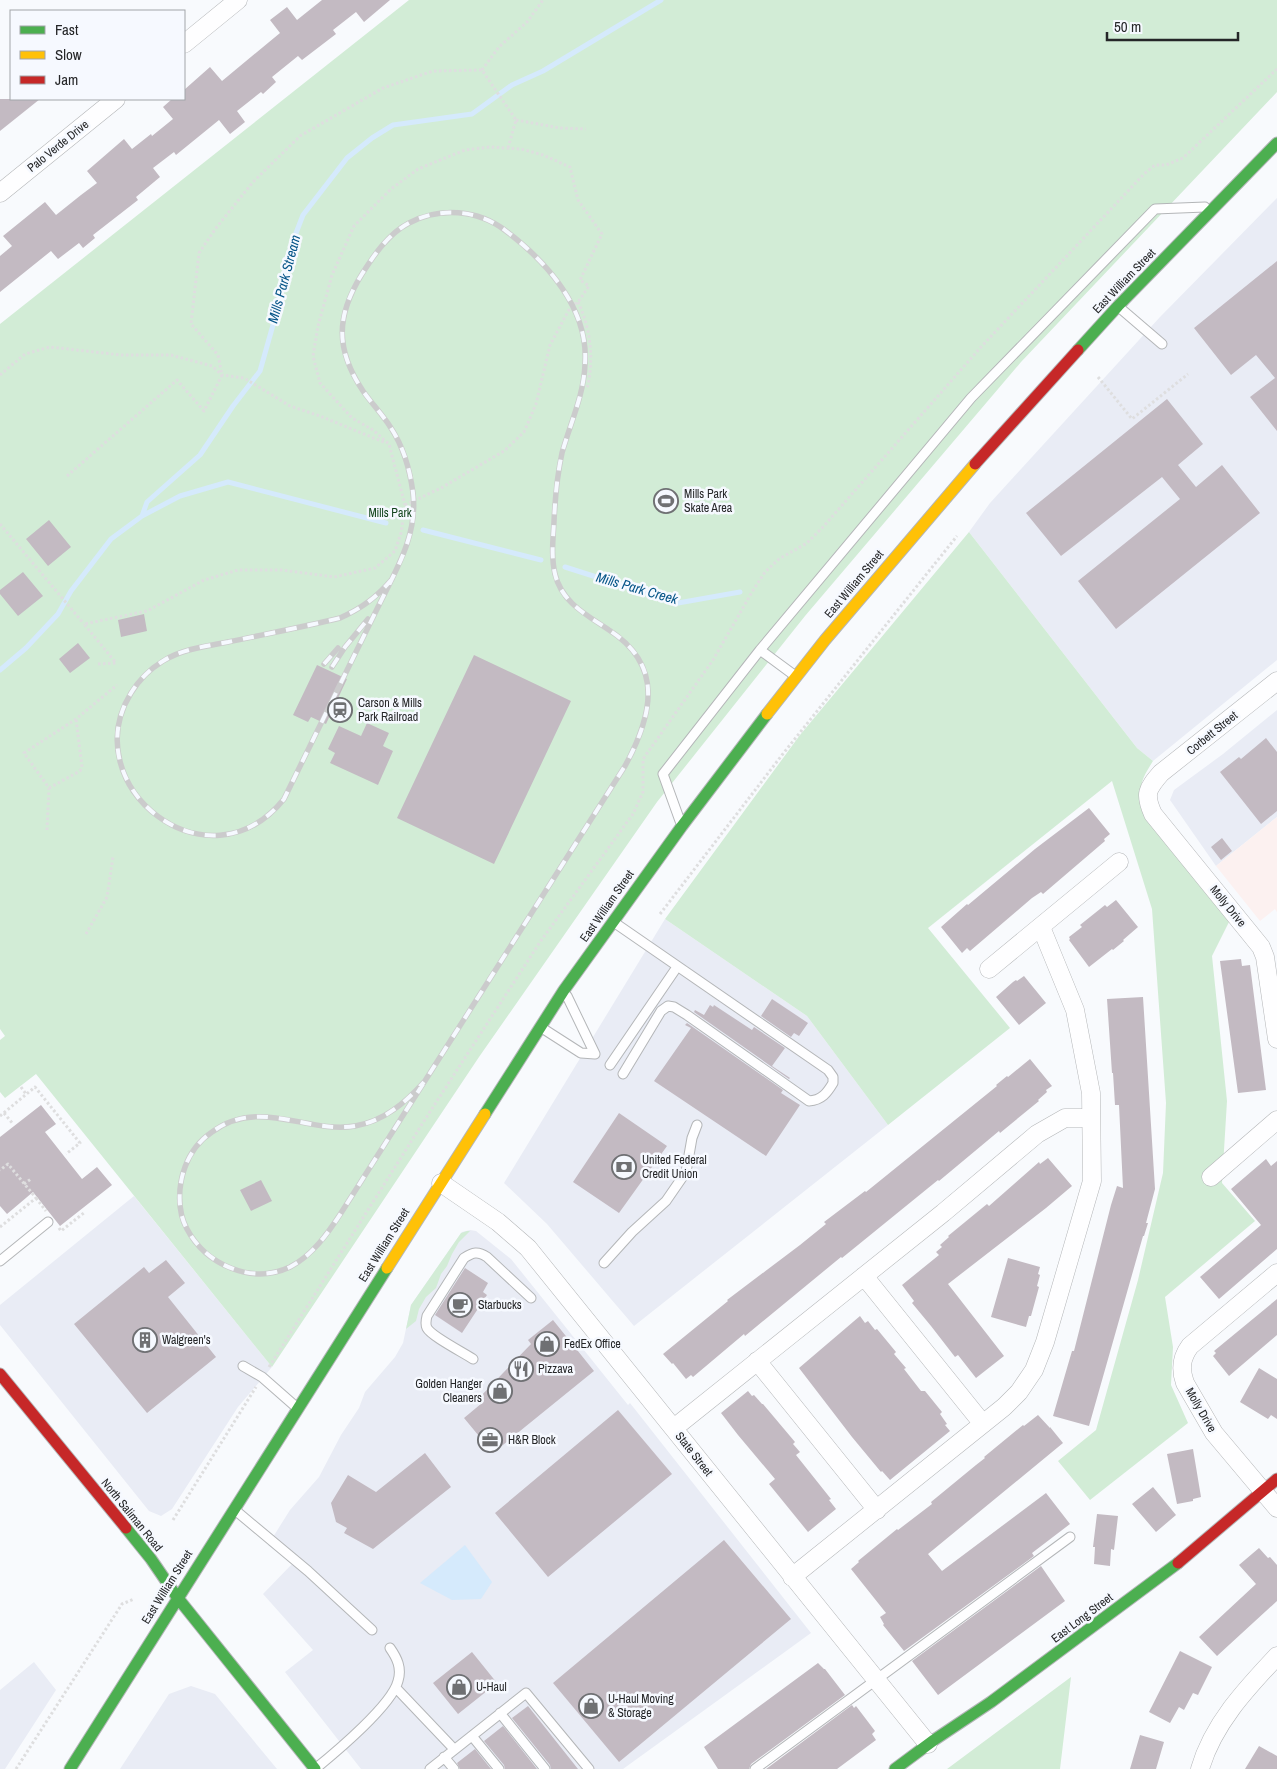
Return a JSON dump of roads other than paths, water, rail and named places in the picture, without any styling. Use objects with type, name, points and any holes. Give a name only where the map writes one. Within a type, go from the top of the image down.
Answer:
[{"type":"main road","name":"East William Street","points":[[70,1769],[233,1508],[564,990],[682,826],[796,677],[953,488],[1118,306],[1277,143]]},
{"type":"main road","name":"North Saliman Road","points":[[0,1374],[151,1559],[177,1597],[315,1769]]},
{"type":"main road","name":"East Long Street","points":[[896,1769],[928,1744],[991,1702],[1162,1576],[1277,1479]]},
{"type":"street","points":[[185,43],[238,0]]},
{"type":"street","name":"Palo Verde Drive","points":[[0,192],[115,100]]},
{"type":"street","name":"Corbett Street","points":[[1149,787],[1161,772],[1277,681]]},
{"type":"street","name":"Molly Drive","points":[[1149,787],[1148,803],[1153,814],[1261,947],[1265,957],[1277,1039]]},
{"type":"street","points":[[990,969],[1120,862]]},
{"type":"street","points":[[792,1577],[1004,1407],[1019,1392],[1034,1370],[1045,1342],[1092,1181],[1091,1093],[1075,1010],[1041,927]]},
{"type":"street","points":[[674,1428],[1037,1134],[1065,1118],[1091,1118]]},
{"type":"street","points":[[1211,1177],[1277,1120]]},
{"type":"street","name":"State Street","points":[[441,1183],[498,1222],[528,1248],[928,1744]]},
{"type":"street","name":"Molly Drive","points":[[1277,1273],[1190,1346],[1184,1353],[1182,1363],[1182,1375],[1185,1383],[1214,1433],[1277,1508]]},
{"type":"street","points":[[864,1276],[983,1424]]},
{"type":"street","points":[[757,1362],[876,1510]]},
{"type":"street","points":[[1200,1769],[1218,1728],[1244,1691],[1277,1656]]},
{"type":"lane","points":[[682,826],[663,774],[760,650],[971,398],[1155,209],[1216,206]]},
{"type":"lane","points":[[1118,306],[1162,344]]},
{"type":"lane","points":[[760,650],[796,677]]},
{"type":"lane","points":[[612,921],[828,1070],[833,1083],[822,1098],[816,1101],[809,1101],[674,1007],[668,1006],[661,1011],[623,1074]]},
{"type":"lane","points":[[610,1065],[677,967]]},
{"type":"lane","points":[[540,1027],[581,1053],[595,1054],[564,990]]},
{"type":"lane","points":[[604,1263],[632,1232],[666,1201],[686,1172],[692,1138],[697,1125]]},
{"type":"lane","points":[[0,1261],[48,1222]]},
{"type":"lane","points":[[473,1359],[427,1329],[426,1322],[427,1316],[464,1258],[471,1253],[480,1252],[531,1298]]},
{"type":"lane","points":[[243,1366],[262,1377],[298,1408]]},
{"type":"lane","points":[[233,1508],[308,1571],[372,1630]]},
{"type":"lane","points":[[756,1769],[1070,1536]]},
{"type":"lane","points":[[315,1769],[358,1731],[385,1703],[396,1688],[400,1668],[397,1658],[390,1648]]},
{"type":"lane","points":[[396,1688],[454,1749]]},
{"type":"lane","points":[[430,1769],[526,1692],[589,1769]]},
{"type":"lane","points":[[500,1713],[545,1769]]},
{"type":"lane","points":[[472,1736],[499,1769]]},
{"type":"lane","points":[[444,1757],[454,1769]]},
{"type":"water","points":[[465,1545],[492,1582],[481,1599],[452,1600],[420,1583]]},
{"type":"waterway","name":"Mills Park Stream","points":[[0,670],[26,648],[58,614],[71,591],[111,539],[142,516],[147,502],[200,455],[233,406],[260,371],[273,325],[291,246],[303,215],[347,158],[372,138],[393,125],[472,114],[512,85],[543,71],[661,0]]},
{"type":"waterway","points":[[142,516],[180,496],[228,482],[386,523]]},
{"type":"waterway","points":[[423,530],[541,560]]},
{"type":"waterway","name":"Mills Park Creek","points":[[565,567],[678,603],[740,592]]},
{"type":"railway","points":[[392,579],[369,602],[340,618],[195,649],[170,657],[154,668],[141,679],[131,693],[118,728],[120,762],[134,792],[158,816],[187,831],[220,835],[253,825],[284,799],[392,579],[398,566],[409,538],[414,508],[413,493],[403,451],[388,423],[363,391],[347,361],[342,332],[347,304],[353,289],[371,260],[394,233],[409,223],[433,214],[458,213],[471,215],[483,218],[506,231],[536,257],[562,288],[573,306],[580,324],[584,344],[584,376],[559,470],[553,541],[554,568],[558,584],[569,601],[627,644],[639,659],[646,676],[648,693],[647,710],[642,729],[625,766],[341,1213],[319,1243],[306,1256],[290,1267],[261,1274],[231,1268],[218,1262],[195,1242],[181,1214],[181,1182],[185,1167],[193,1152],[203,1139],[212,1132],[230,1122],[247,1117],[265,1117],[337,1127],[366,1124],[393,1110],[424,1082]]},
{"type":"railway","points":[[332,667],[345,647],[368,619]]},
{"type":"railway","points":[[324,664],[338,648]]},
{"type":"place","name":"Mills Park Skate Area","points":[[666,501]]},
{"type":"place","name":"Carson & Mills Park Railroad","points":[[340,710]]},
{"type":"place","name":"United Federal Credit Union","points":[[624,1167]]},
{"type":"place","name":"Starbucks","points":[[460,1305]]},
{"type":"place","name":"Walgreen's","points":[[145,1340]]},
{"type":"place","name":"FedEx Office","points":[[547,1344]]},
{"type":"place","name":"Pizzava","points":[[521,1369]]},
{"type":"place","name":"Golden Hanger Cleaners","points":[[500,1391]]},
{"type":"place","name":"H&R Block","points":[[490,1440]]},
{"type":"place","name":"U-Haul","points":[[459,1687]]},
{"type":"place","name":"U-Haul Moving & Storage","points":[[591,1706]]},
{"type":"park label","name":"Mills Park","points":[[390,513]]}]
